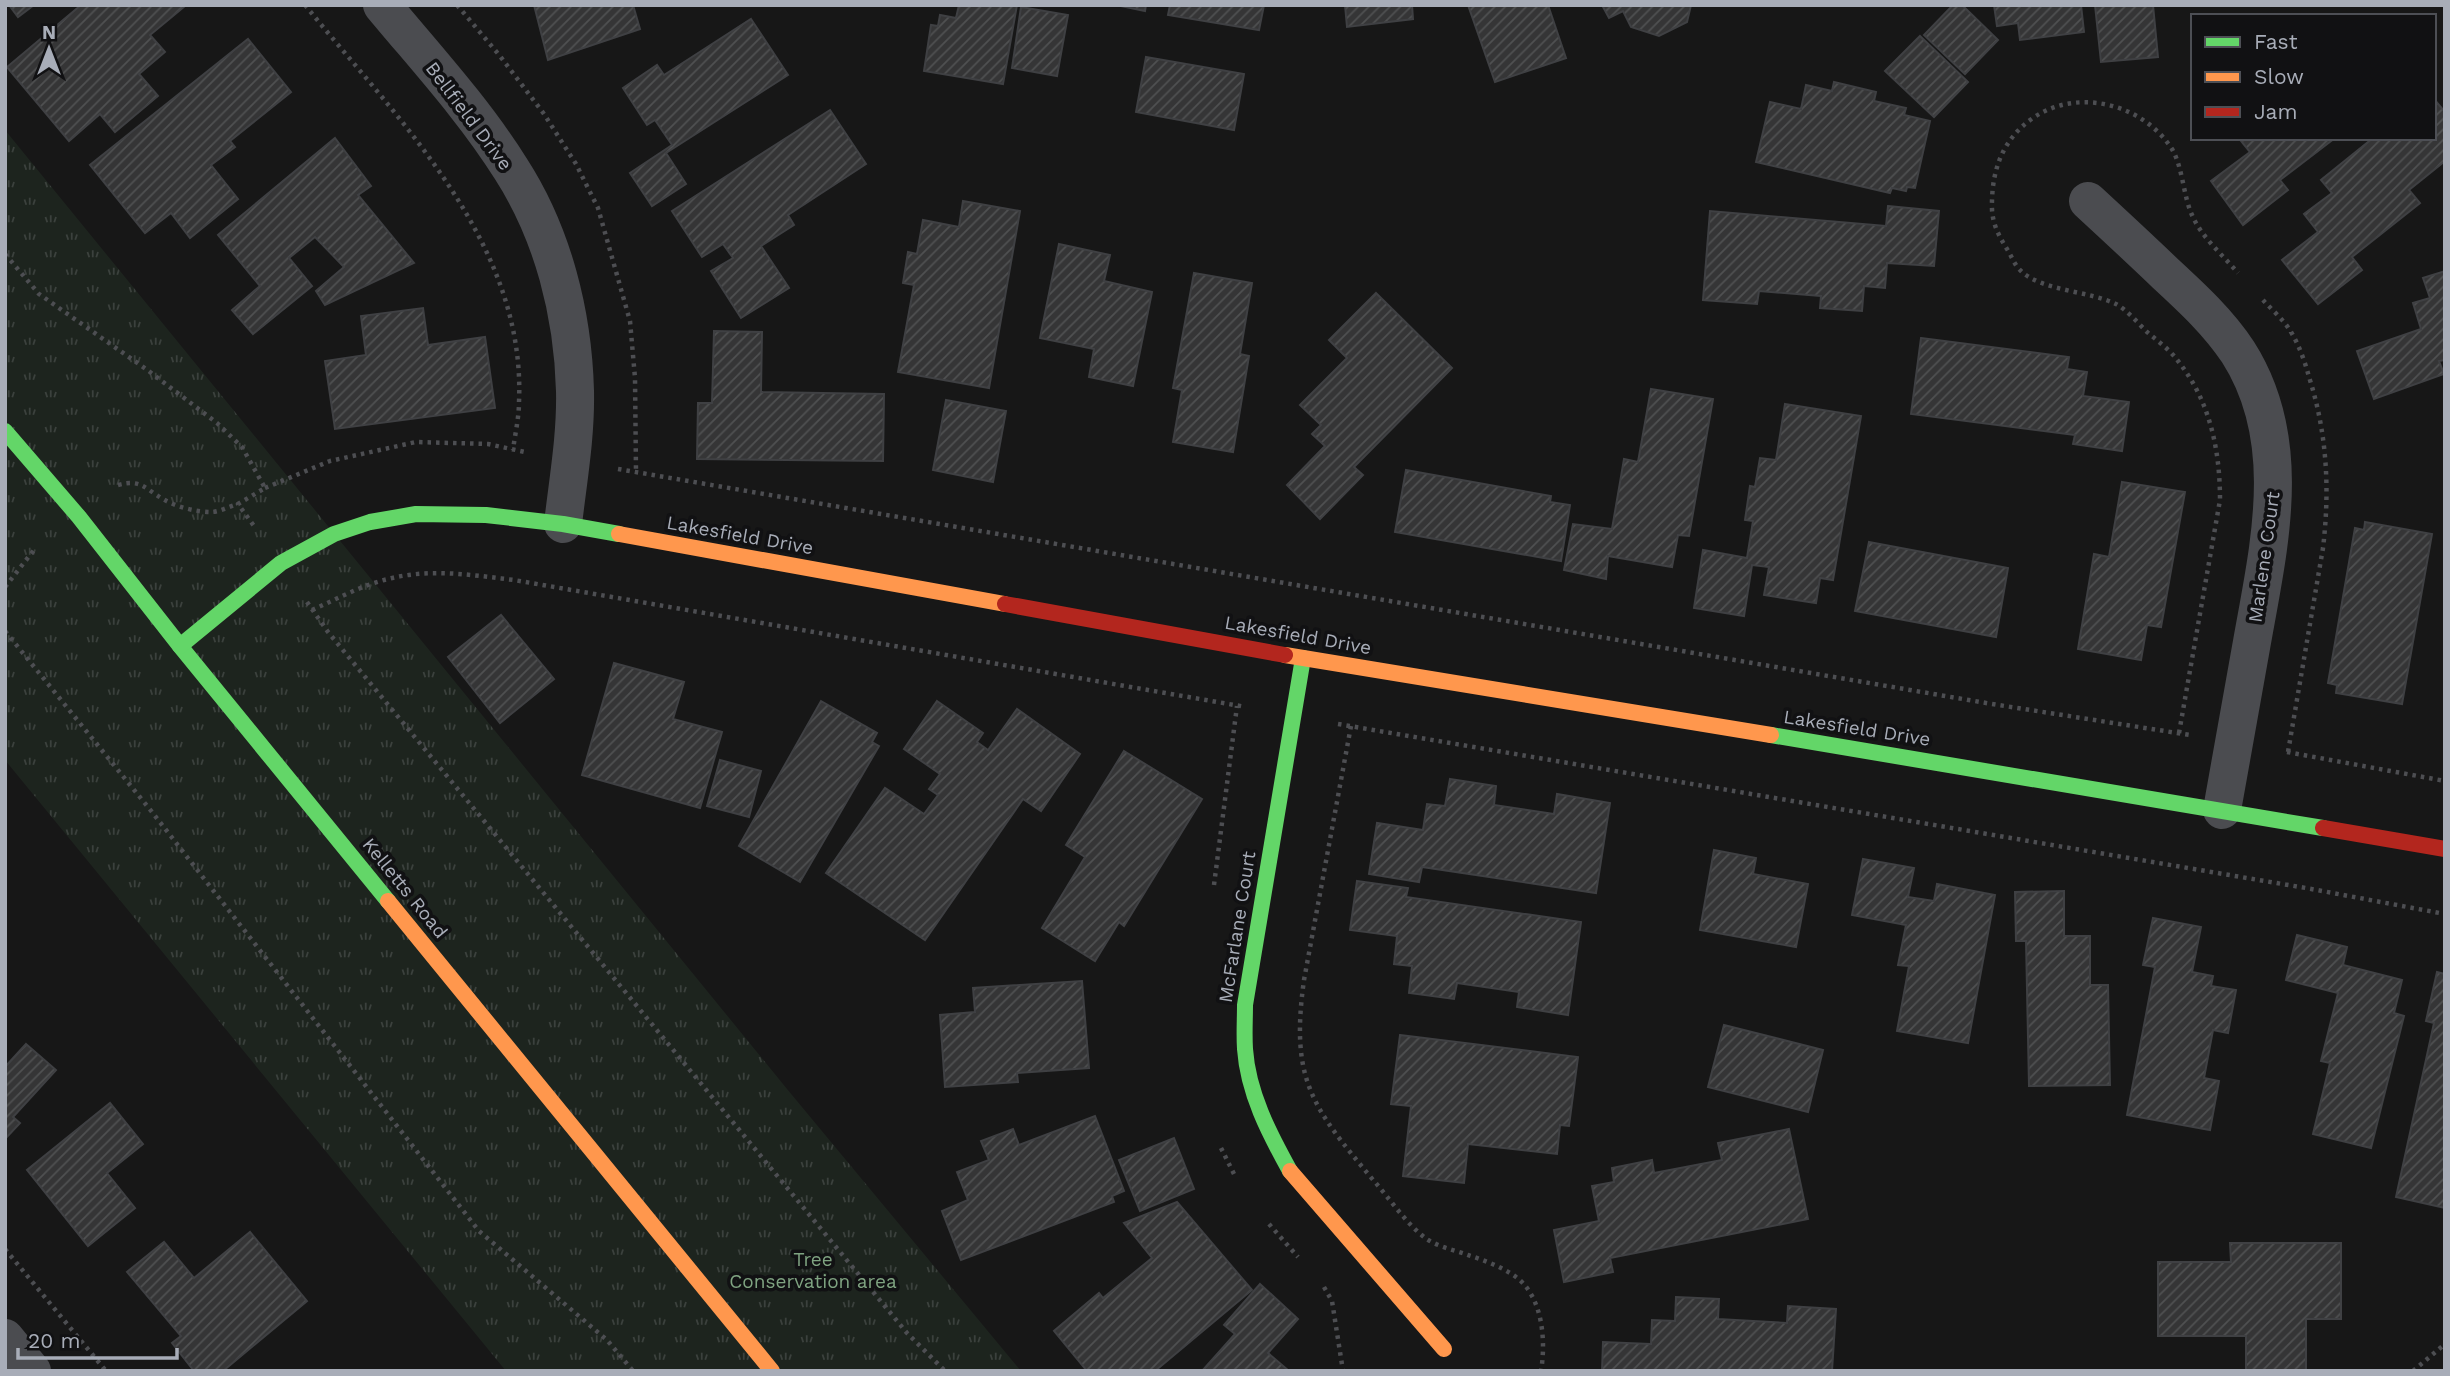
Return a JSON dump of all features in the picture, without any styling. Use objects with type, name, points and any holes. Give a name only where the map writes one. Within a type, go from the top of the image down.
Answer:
[{"type":"street","name":"Bellfield Drive","points":[[382,5],[488,135],[533,210],[550,252],[565,297],[575,391],[574,434],[563,524]]},
{"type":"street","name":"Marlene Court","points":[[2088,201],[2223,331],[2239,354],[2257,391],[2266,421],[2273,454],[2271,536],[2222,810]]},
{"type":"street","name":"Kelletts Road","points":[[5,431],[79,517],[180,646],[772,1371]]},
{"type":"street","name":"Lakesfield Drive","points":[[180,646],[281,563],[334,534],[370,522],[416,514],[486,515],[563,524],[1303,658],[2445,849]]},
{"type":"street","name":"McFarlane Court","points":[[1303,658],[1245,1005],[1245,1050],[1254,1095],[1272,1138],[1292,1172],[1444,1349]]},
{"type":"street","points":[[5,1338],[32,1371]]},
{"type":"path","points":[[304,5],[435,164],[461,202],[487,252],[505,300],[516,355],[519,402],[513,450]]},
{"type":"path","points":[[2179,733],[2220,500],[2220,466],[2212,430],[2202,397],[2178,360],[2118,305],[2092,295],[2072,293],[2043,283],[2021,271],[1997,233],[1992,214],[1992,187],[1997,164],[2009,139],[2025,123],[2046,109],[2070,102],[2098,103],[2124,109],[2150,122],[2173,150],[2192,215],[2208,240],[2245,280]]},
{"type":"path","points":[[5,254],[39,294],[217,423],[242,447],[265,488]]},
{"type":"path","points":[[2254,291],[2291,331],[2305,363],[2319,412],[2327,458],[2326,520],[2288,752]]},
{"type":"path","points":[[118,485],[132,482],[182,507],[213,512],[238,504],[265,488],[330,461],[416,442],[488,444],[533,453]]},
{"type":"path","points":[[611,467],[2201,738]]},
{"type":"path","points":[[238,504],[255,527]]},
{"type":"path","points":[[5,587],[34,550]]},
{"type":"path","points":[[312,610],[388,579],[425,573],[460,573],[1257,709]]},
{"type":"path","points":[[301,593],[328,632],[907,1333],[946,1371]]},
{"type":"path","points":[[5,631],[152,812],[479,1231],[607,1340],[633,1371]]},
{"type":"path","points":[[1331,723],[2306,888],[2445,914]]},
{"type":"path","points":[[1351,726],[1304,979],[1299,1042],[1303,1069],[1312,1096],[1329,1126],[1425,1238],[1494,1265],[1518,1278],[1533,1297],[1540,1316],[1543,1342],[1541,1371]]},
{"type":"path","points":[[2274,750],[2445,781]]},
{"type":"path","points":[[5,1249],[106,1371]]},
{"type":"path","points":[[2413,1371],[2445,1344]]},
{"type":"green space","name":"Tree Conservation area","points":[[5,130],[787,1089],[1021,1371],[506,1371],[5,760]]},
{"type":"building","points":[[9,5],[34,5],[18,17]]},
{"type":"building","points":[[81,5],[185,6],[150,35],[165,52],[139,74],[158,96],[115,132],[100,114],[69,141],[7,67]]},
{"type":"building","points":[[534,5],[633,5],[640,29],[548,60]]},
{"type":"building","points":[[959,5],[1017,5],[1003,84],[924,71],[931,25],[938,26],[940,15],[956,18]]},
{"type":"building","points":[[1116,5],[1146,5],[1145,11]]},
{"type":"building","points":[[1170,5],[1264,5],[1259,30],[1168,15]]},
{"type":"building","points":[[1345,5],[1412,5],[1413,19],[1347,27]]},
{"type":"building","points":[[1468,5],[1548,5],[1566,58],[1495,82]]},
{"type":"building","points":[[1602,5],[1691,5],[1687,22],[1659,36],[1631,27],[1623,11],[1609,18]]},
{"type":"building","points":[[1953,5],[1962,5],[1998,40],[1965,74],[1924,35]]},
{"type":"building","points":[[1994,5],[2081,5],[2084,32],[2020,40],[2018,23],[1997,26]]},
{"type":"building","points":[[2095,5],[2153,5],[2158,57],[2101,62]]},
{"type":"building","points":[[1021,7],[1068,15],[1057,76],[1012,68]]},
{"type":"building","points":[[751,19],[788,75],[666,153],[686,184],[652,206],[630,173],[672,145],[655,120],[647,125],[623,88],[657,65],[664,75]]},
{"type":"building","points":[[1920,36],[1968,82],[1934,117],[1885,71]]},
{"type":"building","points":[[248,39],[291,92],[230,141],[235,147],[211,165],[238,199],[190,238],[171,213],[145,233],[90,165]]},
{"type":"building","points":[[1146,57],[1244,74],[1234,130],[1136,112]]},
{"type":"building","points":[[1834,82],[1876,92],[1874,101],[1906,108],[1904,115],[1930,121],[1915,188],[1907,187],[1906,191],[1892,188],[1890,193],[1756,162],[1770,102],[1801,109],[1806,85],[1832,91]]},
{"type":"building","points":[[2436,101],[2445,112],[2445,161],[2409,190],[2420,203],[2352,257],[2362,270],[2318,304],[2282,260],[2318,232],[2304,214],[2332,193],[2321,180],[2371,140],[2436,140]]},
{"type":"building","points":[[830,110],[866,164],[788,215],[794,225],[761,246],[789,288],[741,318],[711,271],[733,258],[723,244],[702,257],[672,211]]},
{"type":"building","points":[[335,138],[371,186],[358,195],[414,263],[325,305],[316,291],[344,267],[315,237],[289,258],[312,286],[253,334],[232,310],[260,286],[218,235]]},
{"type":"building","points":[[2332,140],[2280,180],[2288,190],[2243,225],[2211,181],[2250,152],[2241,141]]},
{"type":"building","points":[[963,201],[1020,211],[989,388],[898,372],[914,285],[903,283],[908,252],[917,254],[923,220],[959,227]]},
{"type":"building","points":[[1888,206],[1939,211],[1934,266],[1887,263],[1885,288],[1864,286],[1862,311],[1820,308],[1821,296],[1759,291],[1757,304],[1703,300],[1710,211],[1886,226]]},
{"type":"building","points":[[1059,244],[1110,255],[1104,281],[1152,292],[1133,386],[1089,377],[1094,349],[1040,338]]},
{"type":"building","points":[[2445,271],[2445,360],[2439,361],[2444,374],[2374,399],[2357,351],[2421,329],[2413,303],[2430,298],[2423,278]]},
{"type":"building","points":[[1194,273],[1252,283],[1240,354],[1249,356],[1233,452],[1173,442],[1182,390],[1173,388]]},
{"type":"building","points":[[1376,293],[1452,368],[1354,467],[1363,475],[1320,519],[1287,485],[1325,446],[1312,434],[1321,425],[1300,405],[1347,358],[1329,340]]},
{"type":"building","points":[[423,308],[428,345],[485,337],[495,408],[335,429],[325,361],[366,355],[361,316]]},
{"type":"building","points":[[714,331],[762,332],[761,392],[884,394],[883,461],[697,459],[698,403],[712,403]]},
{"type":"building","points":[[1921,338],[2069,357],[2067,369],[2087,372],[2083,396],[2129,402],[2122,451],[2073,444],[2075,435],[1911,414]]},
{"type":"building","points":[[1651,389],[1713,399],[1689,536],[1678,535],[1672,567],[1608,556],[1606,579],[1564,570],[1573,524],[1612,529],[1624,459],[1638,462]]},
{"type":"building","points":[[946,400],[1006,411],[993,482],[933,470]]},
{"type":"building","points":[[1785,404],[1861,416],[1833,580],[1820,578],[1816,603],[1764,595],[1769,567],[1752,565],[1744,616],[1694,608],[1703,550],[1747,558],[1753,521],[1745,520],[1750,486],[1755,487],[1760,458],[1776,460]]},
{"type":"building","points":[[1406,470],[1551,496],[1550,502],[1570,505],[1561,561],[1395,532]]},
{"type":"building","points":[[2122,482],[2185,492],[2161,627],[2147,625],[2141,660],[2078,649],[2094,554],[2109,557]]},
{"type":"building","points":[[2365,522],[2432,534],[2402,704],[2336,693],[2337,685],[2328,683],[2355,528],[2364,530]]},
{"type":"building","points":[[1869,542],[2008,568],[1996,637],[1855,611]]},
{"type":"building","points":[[501,615],[554,679],[500,723],[448,657]]},
{"type":"building","points":[[614,663],[684,682],[673,719],[722,732],[700,808],[582,775]]},
{"type":"building","points":[[821,701],[877,733],[872,742],[879,746],[800,882],[739,846]]},
{"type":"building","points":[[937,701],[983,733],[977,742],[988,750],[1017,709],[1080,754],[1041,811],[1023,799],[925,940],[826,873],[885,788],[924,814],[938,795],[929,789],[940,774],[904,749]]},
{"type":"building","points":[[1124,751],[1202,799],[1124,926],[1119,922],[1095,961],[1042,928],[1085,857],[1066,845]]},
{"type":"building","points":[[720,760],[761,771],[749,817],[707,806]]},
{"type":"building","points":[[1450,779],[1496,786],[1494,805],[1554,814],[1557,794],[1610,803],[1596,893],[1422,867],[1419,882],[1369,874],[1377,823],[1423,830],[1427,804],[1445,806]]},
{"type":"building","points":[[1714,850],[1756,858],[1753,874],[1808,884],[1796,947],[1700,930]]},
{"type":"building","points":[[1863,859],[1914,868],[1908,897],[1934,901],[1937,884],[1995,895],[1968,1043],[1897,1031],[1909,966],[1898,965],[1906,925],[1852,915]]},
{"type":"building","points":[[1357,881],[1408,888],[1406,897],[1581,922],[1568,1015],[1517,1007],[1519,992],[1457,983],[1454,999],[1409,993],[1412,966],[1394,964],[1397,936],[1350,930]]},
{"type":"building","points":[[2064,891],[2064,936],[2090,936],[2090,985],[2108,985],[2110,1085],[2029,1086],[2026,941],[2016,941],[2015,892]]},
{"type":"building","points":[[2153,918],[2201,927],[2192,972],[2213,976],[2211,986],[2236,990],[2228,1033],[2213,1030],[2204,1078],[2219,1081],[2210,1130],[2127,1115],[2155,967],[2143,965]]},
{"type":"building","points":[[2297,935],[2347,947],[2343,965],[2402,980],[2394,1013],[2404,1016],[2371,1148],[2313,1134],[2330,1063],[2321,1061],[2338,993],[2286,980]]},
{"type":"building","points":[[2437,972],[2445,974],[2445,1208],[2396,1197],[2434,1023],[2426,1021]]},
{"type":"building","points":[[1082,981],[1089,1068],[1017,1073],[1018,1082],[945,1087],[940,1015],[975,1012],[973,988]]},
{"type":"building","points":[[1724,1025],[1823,1050],[1808,1112],[1708,1087]]},
{"type":"building","points":[[1400,1035],[1578,1057],[1569,1126],[1560,1125],[1557,1154],[1468,1144],[1464,1183],[1403,1176],[1411,1106],[1391,1104]]},
{"type":"building","points":[[26,1044],[56,1070],[13,1117],[20,1123],[5,1139],[5,1067]]},
{"type":"building","points":[[110,1103],[143,1144],[107,1173],[135,1208],[88,1246],[27,1170]]},
{"type":"building","points":[[1095,1116],[1124,1191],[1112,1196],[1114,1202],[961,1260],[942,1211],[968,1200],[957,1172],[989,1160],[981,1141],[1013,1129],[1019,1145]]},
{"type":"building","points":[[1789,1129],[1808,1219],[1610,1258],[1613,1272],[1564,1282],[1554,1230],[1599,1221],[1592,1186],[1614,1182],[1612,1168],[1652,1160],[1654,1173],[1722,1160],[1718,1143]]},
{"type":"building","points":[[1174,1138],[1194,1189],[1140,1211],[1119,1160]]},
{"type":"building","points":[[1177,1202],[1252,1290],[1155,1371],[1087,1371],[1054,1331],[1099,1293],[1103,1298],[1152,1258],[1124,1223]]},
{"type":"building","points":[[250,1232],[307,1301],[223,1371],[194,1371],[172,1343],[181,1336],[127,1272],[164,1242],[194,1278]]},
{"type":"building","points":[[2230,1243],[2341,1243],[2341,1319],[2306,1319],[2306,1371],[2246,1371],[2246,1336],[2158,1336],[2158,1262],[2231,1262]]},
{"type":"building","points":[[1260,1284],[1298,1319],[1268,1353],[1289,1371],[1202,1371],[1235,1334],[1224,1325]]},
{"type":"building","points":[[1676,1297],[1719,1299],[1718,1319],[1787,1323],[1788,1306],[1836,1309],[1832,1371],[1602,1371],[1603,1342],[1651,1344],[1652,1320],[1675,1321]]},
{"type":"traffic: fast","points":[[5,431],[79,517],[180,646],[388,901]]},
{"type":"traffic: fast","points":[[180,646],[281,563],[334,534],[370,522],[416,514],[486,515],[619,534]]},
{"type":"traffic: fast","points":[[1290,1171],[1267,1127],[1250,1081],[1245,1049],[1245,1005],[1303,658]]},
{"type":"traffic: fast","points":[[1771,735],[2323,828]]},
{"type":"traffic: slow","points":[[619,534],[1005,604]]},
{"type":"traffic: slow","points":[[1285,655],[1771,735]]},
{"type":"traffic: slow","points":[[388,901],[772,1371]]},
{"type":"traffic: slow","points":[[1290,1171],[1444,1349]]},
{"type":"traffic: jam","points":[[1005,604],[1285,655]]},
{"type":"traffic: jam","points":[[2323,828],[2445,849]]}]
